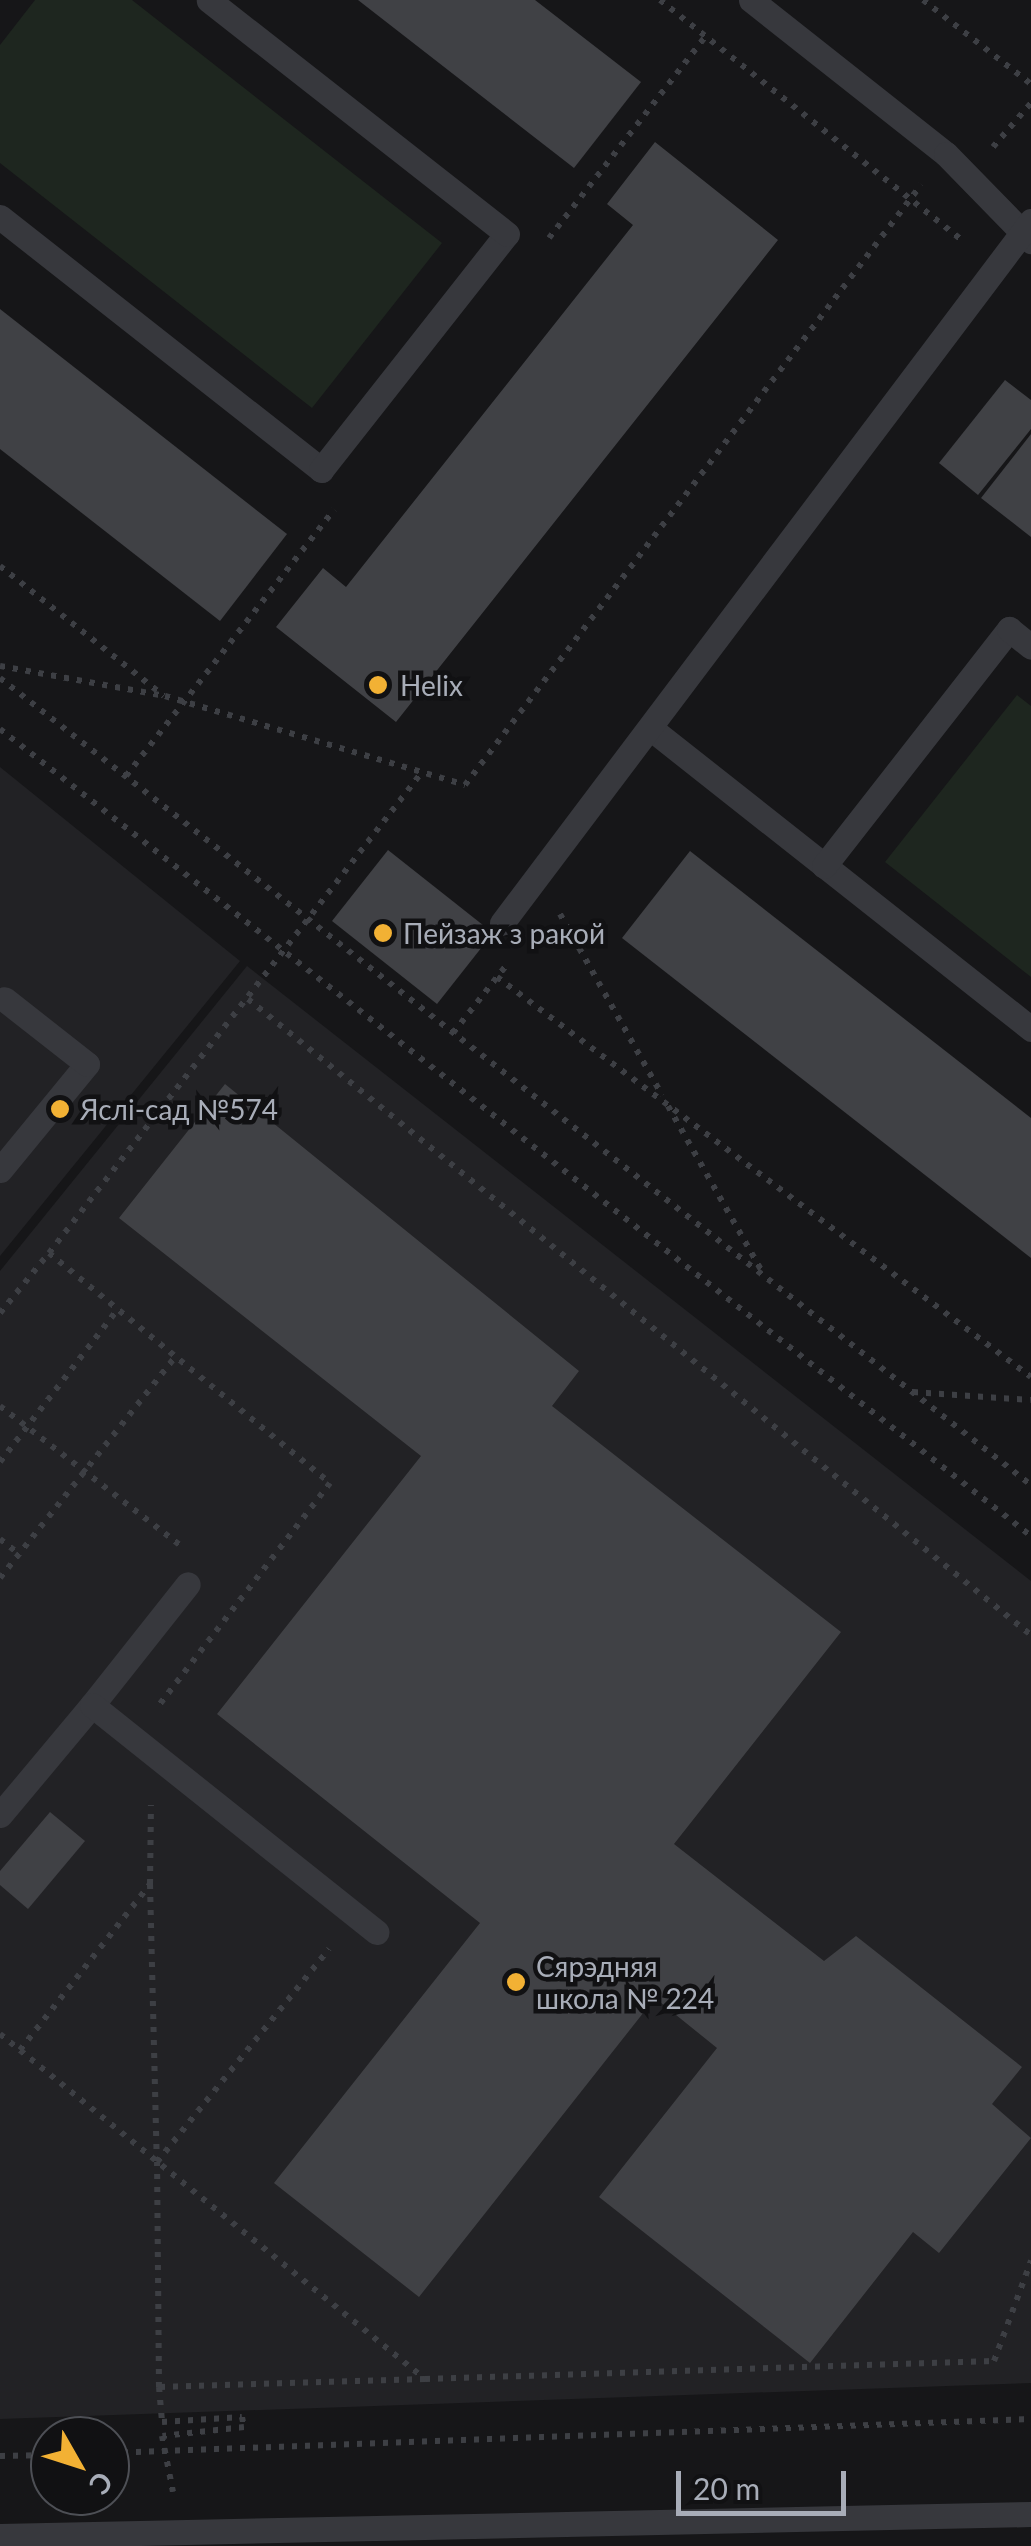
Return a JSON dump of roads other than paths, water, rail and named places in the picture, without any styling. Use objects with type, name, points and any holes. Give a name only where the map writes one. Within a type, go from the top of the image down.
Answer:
[{"type":"lane","points":[[0,217],[321,470],[507,234],[209,0]]},
{"type":"lane","points":[[502,924],[654,731],[997,267],[1028,232],[946,154],[751,0]]},
{"type":"lane","points":[[824,866],[1009,630],[1031,647]]},
{"type":"lane","points":[[654,731],[1031,1029]]},
{"type":"lane","points":[[0,1170],[87,1064],[4,999]]},
{"type":"lane","points":[[0,1815],[188,1584]]},
{"type":"lane","points":[[92,1705],[376,1932]]},
{"type":"lane","points":[[0,2536],[1031,2514]]},
{"type":"place","name":"Helix","points":[[378,685]]},
{"type":"place","name":"Пейзаж з ракой","points":[[383,933]]},
{"type":"place","name":"Яслі-сад №574","points":[[60,1109]]},
{"type":"place","name":"Сярэдняя школа № 224","points":[[516,1982]]}]
